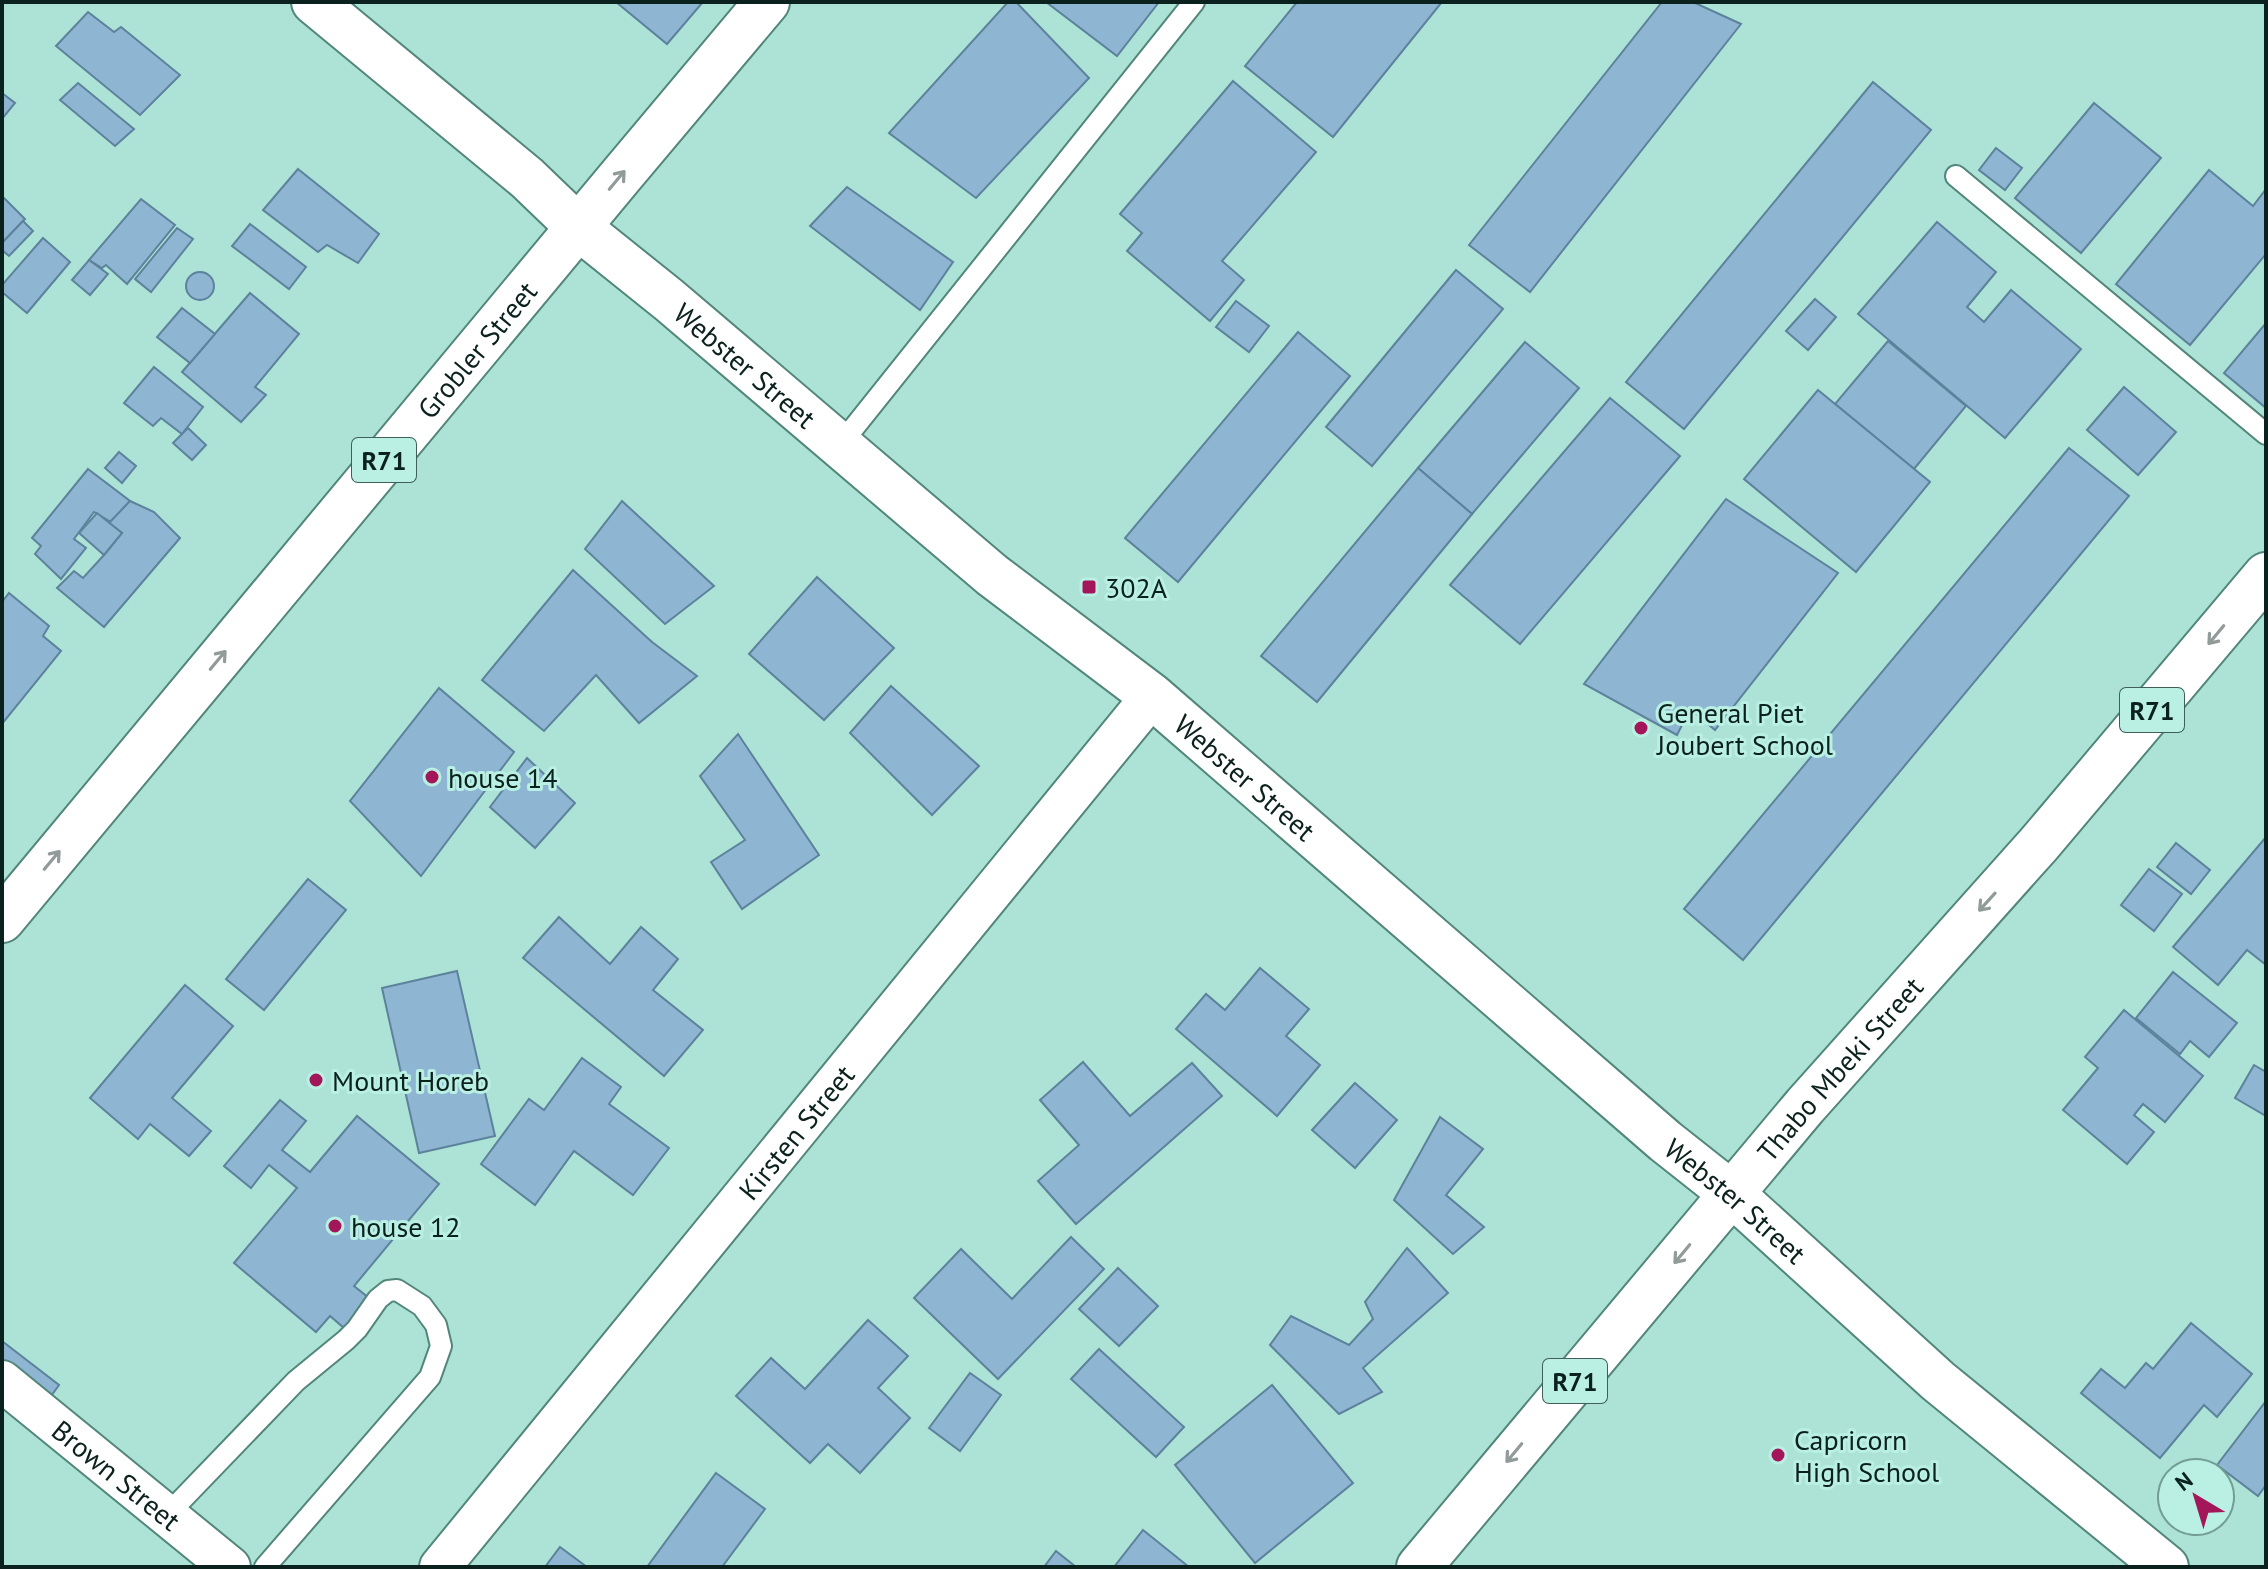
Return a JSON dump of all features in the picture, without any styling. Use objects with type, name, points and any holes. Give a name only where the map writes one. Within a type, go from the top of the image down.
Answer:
[{"type":"main road","name":"Webster Street","points":[[314,2],[527,178],[578,227],[669,300],[992,575],[1152,696],[1641,1120],[1732,1194],[1938,1381],[2166,1567]]},
{"type":"main road","name":"Grobler Street","points":[[2,920],[767,2]]},
{"type":"main road","name":"Thabo Mbeki Street","points":[[1419,1567],[1805,1106],[2039,844],[2266,575]]},
{"type":"street","name":"Kirsten Street","points":[[440,1567],[1152,696]]},
{"type":"street","name":"Brown Street","points":[[2,1381],[230,1567]]},
{"type":"lane","points":[[840,445],[1194,2]]},
{"type":"lane","points":[[1956,176],[2266,434]]},
{"type":"lane","points":[[167,1515],[296,1381],[357,1329],[378,1299],[388,1291],[397,1290],[422,1306],[436,1325],[441,1346],[430,1377],[265,1567]]},
{"type":"building","points":[[616,2],[703,2],[667,44]]},
{"type":"building","points":[[1008,2],[1016,2],[1089,78],[976,198],[889,133]]},
{"type":"building","points":[[1046,2],[1159,2],[1117,56]]},
{"type":"building","points":[[1297,2],[1442,2],[1333,137],[1245,66]]},
{"type":"building","points":[[1662,2],[1693,2],[1741,24],[1530,292],[1469,245]]},
{"type":"building","points":[[88,12],[114,32],[121,27],[180,75],[140,115],[56,46]]},
{"type":"building","points":[[1233,81],[1316,152],[1222,261],[1244,280],[1210,321],[1127,251],[1142,233],[1120,214]]},
{"type":"building","points":[[1873,82],[1931,130],[1684,429],[1626,382]]},
{"type":"building","points":[[78,83],[134,129],[115,146],[60,100]]},
{"type":"building","points":[[2,93],[15,103],[2,119]]},
{"type":"building","points":[[2094,103],[2161,158],[2081,253],[2015,198]]},
{"type":"building","points":[[1996,148],[2022,168],[2005,190],[1979,170]]},
{"type":"building","points":[[298,169],[379,234],[358,263],[327,245],[318,252],[263,210]]},
{"type":"building","points":[[2209,170],[2253,206],[2266,189],[2266,254],[2190,345],[2116,284]]},
{"type":"building","points":[[847,187],[953,262],[920,310],[810,226]]},
{"type":"building","points":[[2,196],[25,219],[2,243]]},
{"type":"building","points":[[141,199],[175,225],[127,284],[106,265],[102,268],[89,260]]},
{"type":"building","points":[[23,221],[33,231],[9,256],[2,250],[2,243]]},
{"type":"building","points":[[1937,222],[1996,272],[1967,307],[1984,322],[2011,290],[2081,349],[2005,438],[1858,314]]},
{"type":"building","points":[[250,224],[306,267],[289,289],[232,246]]},
{"type":"building","points":[[177,228],[193,239],[151,292],[135,279]]},
{"type":"building","points":[[43,238],[70,262],[27,313],[2,292],[2,285]]},
{"type":"building","points":[[89,260],[108,274],[90,295],[72,280]]},
{"type":"building","points":[[1456,270],[1503,309],[1372,466],[1326,427]]},
{"type":"building","points":[[200,272],[210,276],[214,286],[210,296],[200,300],[190,296],[186,286],[190,276]]},
{"type":"building","points":[[250,293],[299,334],[255,387],[266,395],[241,422],[182,372]]},
{"type":"building","points":[[1815,299],[1836,317],[1808,350],[1786,331]]},
{"type":"building","points":[[1236,301],[1269,326],[1249,352],[1216,327]]},
{"type":"building","points":[[182,308],[215,334],[190,363],[157,337]]},
{"type":"building","points":[[2266,323],[2266,408],[2224,373]]},
{"type":"building","points":[[1298,332],[1350,376],[1178,582],[1125,538]]},
{"type":"building","points":[[1888,341],[1966,406],[1914,469],[1835,404]]},
{"type":"building","points":[[1525,342],[1579,388],[1472,514],[1418,468]]},
{"type":"building","points":[[154,367],[203,407],[182,434],[161,418],[153,426],[124,403]]},
{"type":"building","points":[[2124,387],[2176,432],[2138,475],[2087,430]]},
{"type":"building","points":[[1818,390],[1930,482],[1856,572],[1744,479]]},
{"type":"building","points":[[1610,398],[1680,456],[1520,644],[1450,585]]},
{"type":"building","points":[[188,428],[206,445],[192,460],[173,443]]},
{"type":"building","points":[[2069,448],[2129,496],[1743,960],[1684,909]]},
{"type":"building","points":[[119,452],[136,466],[122,483],[105,468]]},
{"type":"building","points":[[1418,468],[1472,514],[1317,702],[1261,656]]},
{"type":"building","points":[[88,469],[130,501],[111,522],[94,512],[74,539],[86,548],[61,579],[35,554],[41,546],[32,538]]},
{"type":"building","points":[[1726,499],[1838,573],[1715,730],[1690,709],[1677,735],[1584,684]]},
{"type":"building","points":[[130,501],[154,512],[180,538],[104,627],[57,588],[74,571],[83,578],[104,555],[122,533],[109,523]]},
{"type":"building","points":[[622,501],[714,586],[665,624],[585,549]]},
{"type":"building","points":[[97,513],[122,533],[104,555],[79,533]]},
{"type":"building","points":[[573,570],[652,642],[697,676],[639,723],[596,675],[544,731],[482,680]]},
{"type":"building","points":[[817,577],[894,648],[824,720],[749,654]]},
{"type":"building","points":[[9,593],[49,626],[43,636],[61,651],[2,724],[2,602]]},
{"type":"building","points":[[891,686],[979,766],[932,815],[850,733]]},
{"type":"building","name":"house 14","points":[[439,688],[514,752],[421,876],[350,801]]},
{"type":"building","points":[[738,734],[819,855],[742,909],[711,862],[745,840],[700,776]]},
{"type":"building","points":[[527,758],[575,803],[535,848],[490,807]]},
{"type":"building","points":[[2266,837],[2266,965],[2247,950],[2218,985],[2173,947]]},
{"type":"building","points":[[2176,843],[2210,870],[2191,894],[2157,867]]},
{"type":"building","points":[[2149,869],[2182,894],[2154,931],[2121,905]]},
{"type":"building","points":[[308,879],[346,910],[264,1010],[226,979]]},
{"type":"building","points":[[559,917],[610,964],[641,927],[678,959],[653,990],[703,1030],[664,1076],[523,958]]},
{"type":"building","points":[[1260,968],[1309,1009],[1286,1036],[1320,1065],[1277,1116],[1176,1029],[1206,994],[1225,1010]]},
{"type":"building","points":[[457,971],[495,1136],[419,1153],[382,988]]},
{"type":"building","points":[[2173,972],[2237,1023],[2209,1057],[2190,1041],[2180,1054],[2136,1018]]},
{"type":"building","points":[[185,985],[233,1026],[172,1098],[211,1131],[189,1156],[150,1124],[138,1139],[90,1098]]},
{"type":"building","points":[[2124,1010],[2203,1076],[2165,1122],[2143,1104],[2134,1115],[2154,1132],[2127,1164],[2063,1110],[2098,1068],[2085,1057]]},
{"type":"building","points":[[582,1058],[621,1087],[609,1104],[669,1148],[633,1195],[574,1151],[535,1205],[481,1164],[529,1099],[544,1110]]},
{"type":"building","points":[[1083,1062],[1130,1116],[1192,1063],[1222,1096],[1076,1224],[1038,1181],[1079,1145],[1040,1100]]},
{"type":"building","points":[[2254,1065],[2266,1072],[2266,1116],[2235,1098]]},
{"type":"building","points":[[1355,1083],[1397,1120],[1355,1168],[1312,1130]]},
{"type":"building","name":"house 12","points":[[280,1100],[306,1121],[282,1150],[310,1172],[357,1116],[439,1184],[354,1286],[369,1298],[344,1328],[330,1316],[316,1332],[234,1263],[297,1188],[269,1165],[251,1188],[224,1166]]},
{"type":"building","points":[[1440,1117],[1483,1149],[1446,1195],[1484,1227],[1453,1254],[1394,1200]]},
{"type":"building","points":[[1071,1237],[1104,1269],[998,1379],[914,1298],[961,1249],[1012,1299]]},
{"type":"building","points":[[1407,1248],[1448,1293],[1363,1368],[1382,1392],[1339,1414],[1270,1345],[1291,1316],[1349,1345],[1373,1319],[1365,1302]]},
{"type":"building","points":[[1118,1268],[1158,1306],[1119,1346],[1079,1309]]},
{"type":"building","points":[[868,1320],[908,1356],[878,1388],[910,1418],[860,1473],[828,1444],[810,1463],[736,1396],[771,1358],[805,1389]]},
{"type":"building","points":[[2191,1323],[2252,1374],[2217,1417],[2204,1405],[2159,1457],[2081,1393],[2101,1369],[2125,1388],[2146,1363],[2153,1369]]},
{"type":"building","points":[[2,1341],[59,1385],[46,1403],[2,1369]]},
{"type":"building","points":[[1099,1349],[1184,1427],[1156,1457],[1071,1379]]},
{"type":"building","points":[[970,1373],[1001,1395],[960,1451],[929,1428]]},
{"type":"building","points":[[1272,1385],[1353,1483],[1255,1563],[1175,1465]]},
{"type":"building","points":[[2266,1401],[2266,1485],[2258,1496],[2236,1479],[2236,1457],[2223,1457]]},
{"type":"building","points":[[716,1473],[765,1509],[722,1567],[647,1567]]},
{"type":"building","points":[[1143,1530],[1189,1567],[1114,1567]]},
{"type":"building","points":[[560,1547],[587,1567],[545,1567]]},
{"type":"building","points":[[1056,1551],[1076,1567],[1044,1567]]},
{"type":"place","name":"302A","points":[[1089,587]]},
{"type":"place","name":"General Piet Joubert School","points":[[1641,728]]},
{"type":"place","name":"house 14","points":[[432,777]]},
{"type":"place","name":"Mount Horeb","points":[[316,1080]]},
{"type":"place","name":"house 12","points":[[335,1226]]},
{"type":"place","name":"Capricorn High School","points":[[1778,1455]]}]
